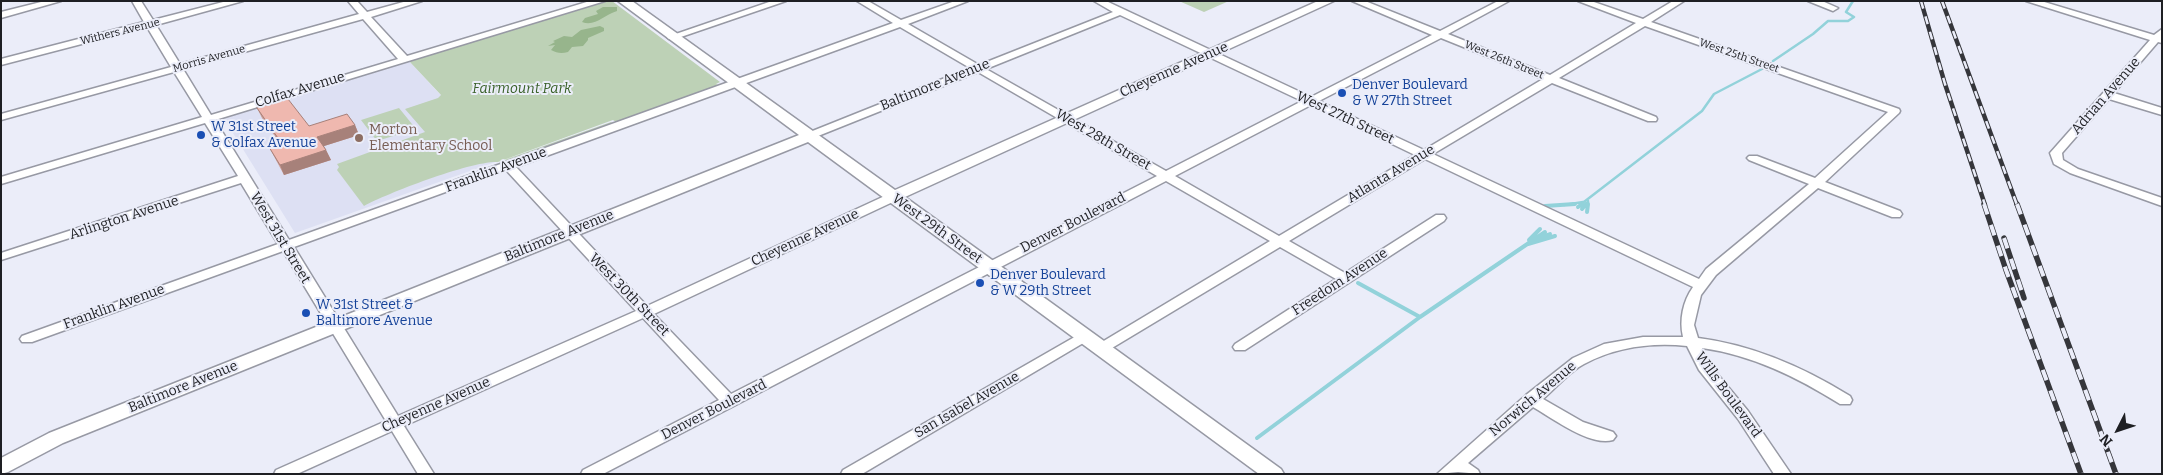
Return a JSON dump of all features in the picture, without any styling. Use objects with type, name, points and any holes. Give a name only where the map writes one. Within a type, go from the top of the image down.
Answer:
[{"type":"street","points":[[1,14],[58,1]]},
{"type":"street","name":"West 31st Street","points":[[136,1],[426,474]]},
{"type":"street","name":"Withers Avenue","points":[[1,62],[239,1]]},
{"type":"street","points":[[352,1],[404,59]]},
{"type":"street","name":"Morris Avenue","points":[[1,117],[418,1]]},
{"type":"street","name":"Colfax Avenue","points":[[1,181],[600,1]]},
{"type":"street","name":"West 29th Street","points":[[624,1],[1274,474]]},
{"type":"street","points":[[672,37],[782,1]]},
{"type":"street","name":"West 28th Street","points":[[861,1],[1345,279]]},
{"type":"street","name":"Franklin Avenue","points":[[27,339],[964,1]]},
{"type":"street","name":"West 27th Street","points":[[1098,1],[1701,284]]},
{"type":"street","name":"Cheyenne Avenue","points":[[282,474],[646,312],[893,197],[1328,1]]},
{"type":"street","name":"West 26th Street","points":[[1356,1],[1652,119]]},
{"type":"street","name":"Denver Boulevard","points":[[589,474],[1309,101],[1442,35],[1504,1]]},
{"type":"street","name":"West 25th Street","points":[[1582,1],[1895,111],[1817,183]]},
{"type":"street","name":"Atlanta Avenue","points":[[1102,348],[1680,1]]},
{"type":"street","points":[[1812,1],[1833,8]]},
{"type":"street","points":[[2030,1],[2160,37]]},
{"type":"street","name":"Baltimore Avenue","points":[[1,467],[56,438],[1120,12]]},
{"type":"street","name":"Adrian Avenue","points":[[2160,37],[2056,153],[2058,162],[2074,171],[2162,202]]},
{"type":"street","points":[[2108,96],[2162,112]]},
{"type":"street","points":[[1753,158],[1896,214]]},
{"type":"street","name":"West 30th Street","points":[[509,166],[730,402]]},
{"type":"street","name":"Arlington Avenue","points":[[3,257],[244,178]]},
{"type":"street","points":[[1701,284],[1711,272],[1817,183]]},
{"type":"street","name":"Freedom Avenue","points":[[1240,347],[1440,218]]},
{"type":"street","name":"Wills Boulevard","points":[[1701,284],[1694,295],[1687,325],[1692,343],[1704,367],[1744,414],[1783,474]]},
{"type":"street","name":"San Isabel Avenue","points":[[849,474],[1085,336]]},
{"type":"street","name":"Norwich Avenue","points":[[1451,469],[1578,361],[1591,353],[1608,347],[1644,340],[1692,343],[1736,351],[1782,366],[1826,387],[1845,400]]},
{"type":"street","points":[[1532,399],[1583,429],[1595,434],[1608,436]]},
{"type":"street","points":[[1451,469],[1472,474]]},
{"type":"shaded area","name":"Morton Elementary School","points":[[409,61],[501,160],[295,233],[223,117]]},
{"type":"green space","name":"Fairmount Park","points":[[612,1],[720,82],[716,84],[718,85],[616,122],[613,120],[498,162],[470,166],[431,178],[391,193],[364,206],[337,170],[339,167],[337,164],[425,132],[405,109],[438,98],[441,95],[409,61]]},
{"type":"green space","points":[[1179,1],[1229,1],[1204,12]]},
{"type":"green space","points":[[603,7],[617,7],[617,11],[595,22],[582,22],[585,18],[598,14],[596,11]]},
{"type":"green space","points":[[600,26],[604,28],[604,31],[588,38],[583,46],[572,47],[568,52],[557,52],[551,50],[555,45],[548,46],[555,42],[553,41],[564,36],[572,37],[581,30]]},
{"type":"green space","points":[[399,108],[416,129],[377,141],[361,120]]},
{"type":"green space","points":[[612,123],[499,163],[507,159]]},
{"type":"building","name":"Morton Elementary School","points":[[288,99],[309,126],[347,114],[355,125],[317,137],[326,150],[280,165],[269,147],[280,141],[257,108]]},
{"type":"waterway","points":[[1773,61],[1813,34],[1828,21],[1848,21],[1854,17],[1846,12],[1853,1]]},
{"type":"waterway","points":[[1580,205],[1702,111],[1714,94],[1762,69]]},
{"type":"waterway","points":[[1567,205],[1583,202]]},
{"type":"waterway","points":[[1567,205],[1575,204]]},
{"type":"waterway","points":[[1578,207],[1582,204]]},
{"type":"waterway","points":[[1582,209],[1586,204]]},
{"type":"waterway","points":[[1587,212],[1588,204]]},
{"type":"waterway","points":[[1545,206],[1567,205]]},
{"type":"waterway","points":[[1529,240],[1540,229]]},
{"type":"waterway","points":[[1420,317],[1545,232]]},
{"type":"waterway","points":[[1537,239],[1550,234]]},
{"type":"waterway","points":[[1528,244],[1555,236]]},
{"type":"waterway","points":[[1358,283],[1420,317]]},
{"type":"waterway","points":[[1257,438],[1420,317]]},
{"type":"railway","points":[[1921,1],[1945,84],[1985,205]]},
{"type":"railway","points":[[1942,1],[2017,205]]},
{"type":"railway","points":[[1984,204],[2006,270],[2081,474]]},
{"type":"railway","points":[[2017,204],[2116,474]]},
{"type":"railway","points":[[2004,238],[2024,298]]},
{"type":"place","name":"Denver Boulevard & W 27th Street","points":[[1342,93]]},
{"type":"place","name":"W 31st Street & Colfax Avenue","points":[[201,135]]},
{"type":"place","name":"Morton Elementary School","points":[[359,138]]},
{"type":"place","name":"Denver Boulevard & W 29th Street","points":[[980,283]]},
{"type":"place","name":"W 31st Street & Baltimore Avenue","points":[[306,313]]}]
